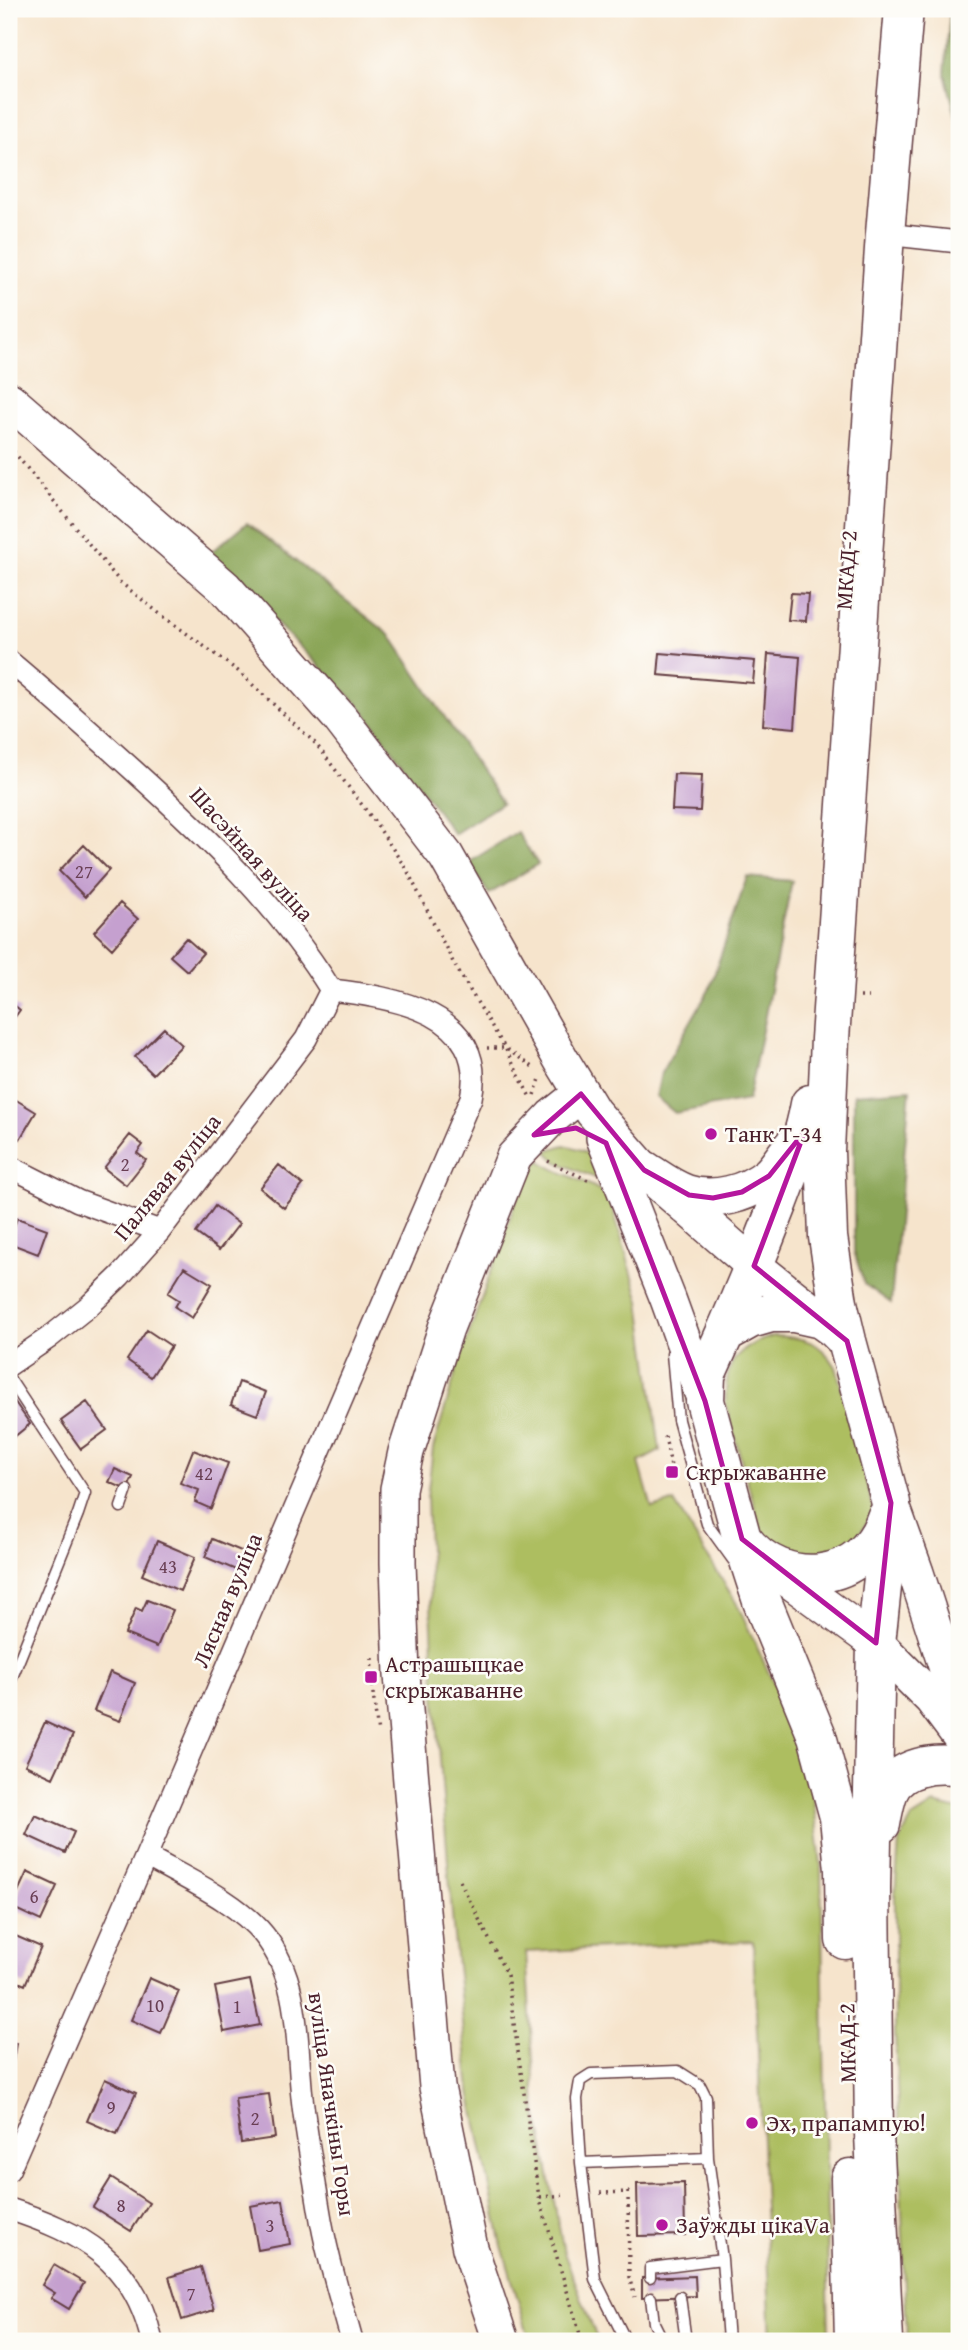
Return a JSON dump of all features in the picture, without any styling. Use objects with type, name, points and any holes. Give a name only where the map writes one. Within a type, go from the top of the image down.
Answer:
[{"type":"highway","name":"МКАД-2","points":[[705,1401],[706,1375],[754,1266],[805,1131],[813,1065],[885,9]]},
{"type":"highway","points":[[884,2341],[874,2134],[857,1880],[876,1643],[891,1503],[834,1330],[838,1303],[828,1237],[825,1151],[830,1039],[885,234],[904,9]]},
{"type":"highway","points":[[643,1170],[689,1195],[713,1198],[742,1192],[769,1176],[805,1131]]},
{"type":"highway","points":[[724,1333],[750,1319],[771,1313],[794,1313],[834,1330]]},
{"type":"highway","points":[[705,1401],[753,1550],[762,1601],[817,1736],[857,1880]]},
{"type":"highway","points":[[753,1550],[795,1574],[828,1573],[858,1559],[881,1534],[891,1503]]},
{"type":"highway","points":[[857,1880],[890,1788],[903,1774],[928,1765],[959,1766]]},
{"type":"highway","name":"МКАД-2","points":[[854,2341],[857,1880]]},
{"type":"main road","points":[[9,400],[225,588],[339,717],[446,856],[594,1116],[668,1299],[705,1401]]},
{"type":"main road","points":[[501,2341],[470,2248],[438,2087],[402,1675],[398,1489],[406,1452],[446,1328],[514,1157],[531,1125],[552,1116],[594,1116],[643,1170],[754,1266],[834,1330]]},
{"type":"main road","points":[[531,1125],[576,1128],[591,1132],[594,1116]]},
{"type":"main road","points":[[891,1503],[959,1706]]},
{"type":"main road","points":[[753,1550],[876,1643],[932,1699],[959,1735]]},
{"type":"street","points":[[885,234],[959,242]]},
{"type":"street","name":"Шасэйная вуліца","points":[[9,661],[54,698],[199,830],[263,898],[314,963],[331,990]]},
{"type":"street","points":[[331,990],[396,1000],[422,1010],[442,1021],[467,1047]]},
{"type":"street","name":"Палявая вуліца","points":[[9,1365],[90,1305],[160,1231],[306,1039],[331,990]]},
{"type":"street","name":"Лясная вуліца","points":[[9,2170],[471,1098],[474,1072],[467,1047]]},
{"type":"street","points":[[9,1166],[78,1201],[160,1231]]},
{"type":"street","name":"вуліца Яначкіны Горы","points":[[146,1856],[225,1902],[251,1921],[276,1951],[286,1972],[292,1993],[302,2099],[318,2206],[352,2341]]},
{"type":"street","points":[[9,2209],[69,2232],[102,2252],[124,2275],[137,2296],[152,2341]]},
{"type":"lane","points":[[668,1299],[678,1420],[707,1524],[762,1601]]},
{"type":"lane","points":[[9,1378],[85,1493],[9,1685]]},
{"type":"lane","points":[[121,1507],[127,1490]]},
{"type":"lane","points":[[626,2341],[595,2279],[577,2099],[580,2081],[591,2074],[678,2071],[700,2085],[706,2097],[708,2158],[722,2259],[728,2341]]},
{"type":"lane","points":[[582,2163],[708,2158]]},
{"type":"lane","points":[[650,2278],[650,2268],[722,2259]]},
{"type":"lane","points":[[678,2277],[680,2264]]},
{"type":"lane","points":[[680,2297],[686,2341]]},
{"type":"lane","points":[[651,2298],[654,2323],[663,2341]]},
{"type":"path","points":[[9,446],[120,582],[238,671],[316,744],[375,822],[408,872],[454,964],[505,1048],[541,1157],[601,1185]]},
{"type":"path","points":[[467,1047],[505,1048],[542,1072]]},
{"type":"path","points":[[663,1425],[672,1472]]},
{"type":"path","points":[[460,1881],[507,1975],[539,2197],[582,2341]]},
{"type":"path","points":[[600,2193],[628,2192],[629,2277],[636,2299]]},
{"type":"path","points":[[539,2197],[566,2196]]},
{"type":"highlighted area","points":[[581,1094],[644,1170],[689,1195],[713,1198],[742,1192],[769,1176],[805,1131],[754,1266],[847,1341],[891,1503],[876,1643],[742,1539],[705,1401],[606,1143],[576,1128],[534,1135]]},
{"type":"green space","points":[[950,9],[959,9],[959,127],[945,74]]},
{"type":"green space","points":[[247,523],[390,635],[502,803],[454,834],[361,707],[207,555]]},
{"type":"green space","points":[[517,832],[538,864],[489,894],[468,863]]},
{"type":"green space","points":[[747,877],[792,881],[748,1100],[675,1113],[656,1097],[661,1073],[709,990]]},
{"type":"green space","points":[[910,1090],[891,1303],[864,1284],[854,1251],[854,1094]]},
{"type":"green space","points":[[564,1145],[591,1156],[605,1182],[557,1162],[546,1151]]},
{"type":"green space","points":[[539,1160],[609,1196],[640,1301],[660,1451],[639,1462],[652,1508],[674,1502],[737,1604],[792,1723],[813,1795],[821,1865],[829,2341],[771,2341],[753,1941],[526,1952],[536,2107],[564,2253],[598,2341],[530,2341],[502,2246],[470,2091],[453,1927],[434,1681],[427,1498],[433,1448],[459,1362],[515,1203]]},
{"type":"green space","points":[[774,1336],[810,1342],[824,1351],[836,1367],[874,1511],[846,1555],[785,1557],[762,1533],[726,1406],[726,1392],[729,1369],[740,1353],[749,1346]]},
{"type":"green space","points":[[934,1804],[959,1810],[959,2341],[907,2341],[895,2032],[895,1895],[899,1842],[912,1818]]},
{"type":"building","points":[[791,593],[808,594],[806,621],[788,620]]},
{"type":"building","points":[[660,653],[755,661],[753,683],[658,675]]},
{"type":"building","points":[[768,654],[800,657],[795,728],[763,725]]},
{"type":"building","points":[[674,774],[702,775],[700,811],[672,810]]},
{"type":"building","points":[[84,845],[109,870],[85,897],[59,871]]},
{"type":"building","points":[[120,903],[138,919],[112,949],[94,932]]},
{"type":"building","points":[[186,938],[203,953],[187,971],[170,956]]},
{"type":"building","points":[[9,1001],[20,1010],[9,1025]]},
{"type":"building","points":[[164,1028],[182,1045],[153,1074],[135,1057]]},
{"type":"building","points":[[13,1098],[36,1112],[20,1139],[9,1132],[9,1105]]},
{"type":"building","points":[[130,1135],[143,1145],[137,1153],[146,1160],[126,1185],[104,1168]]},
{"type":"building","points":[[279,1165],[303,1185],[284,1208],[260,1188]]},
{"type":"building","points":[[215,1206],[239,1224],[219,1250],[196,1233]]},
{"type":"building","points":[[17,1218],[47,1229],[38,1254],[9,1243]]},
{"type":"building","points":[[184,1267],[212,1284],[192,1318],[175,1307],[179,1300],[168,1293]]},
{"type":"building","points":[[147,1330],[171,1346],[151,1377],[127,1360]]},
{"type":"building","points":[[239,1382],[266,1392],[257,1415],[231,1405]]},
{"type":"building","points":[[10,1395],[30,1424],[14,1437],[9,1430]]},
{"type":"building","points":[[87,1402],[107,1430],[81,1449],[61,1421]]},
{"type":"building","points":[[193,1450],[228,1463],[211,1509],[195,1502],[199,1490],[180,1483]]},
{"type":"building","points":[[115,1469],[133,1477],[127,1490],[109,1482]]},
{"type":"building","points":[[212,1539],[251,1555],[243,1573],[205,1557]]},
{"type":"building","points":[[157,1541],[195,1557],[180,1591],[142,1575]]},
{"type":"building","points":[[147,1600],[173,1610],[157,1647],[125,1634],[136,1608],[142,1611]]},
{"type":"building","points":[[110,1672],[135,1683],[120,1721],[94,1711]]},
{"type":"building","points":[[45,1722],[73,1735],[53,1778],[25,1765]]},
{"type":"building","points":[[35,1815],[74,1832],[65,1853],[26,1835]]},
{"type":"building","points":[[27,1872],[57,1886],[41,1921],[11,1907]]},
{"type":"building","points":[[11,1934],[41,1947],[25,1985],[9,1978]]},
{"type":"building","points":[[149,1978],[179,1991],[161,2033],[131,2020]]},
{"type":"building","points":[[250,1980],[260,2025],[224,2032],[215,1987]]},
{"type":"building","points":[[9,2042],[16,2043],[13,2062],[9,2062]]},
{"type":"building","points":[[105,2079],[136,2093],[117,2134],[87,2121]]},
{"type":"building","points":[[269,2094],[275,2138],[241,2143],[235,2098]]},
{"type":"building","points":[[111,2178],[149,2203],[131,2231],[93,2207]]},
{"type":"building","points":[[684,2183],[685,2235],[638,2236],[637,2184]]},
{"type":"building","points":[[283,2200],[290,2244],[258,2250],[250,2206]]},
{"type":"building","points":[[54,2265],[84,2283],[69,2309],[51,2298],[55,2293],[42,2285]]},
{"type":"building","points":[[201,2267],[214,2310],[182,2320],[169,2277]]},
{"type":"building","points":[[695,2276],[696,2296],[642,2298],[642,2278]]},
{"type":"place","name":"Танк Т-34","points":[[711,1134]]},
{"type":"place","name":"Скрыжаванне","points":[[672,1472]]},
{"type":"place","name":"Астрашыцкае скрыжаванне","points":[[371,1677]]},
{"type":"place","name":"Эх, прапампую!","points":[[752,2123]]},
{"type":"place","name":"Заўжды цікаVа","points":[[662,2225]]}]
